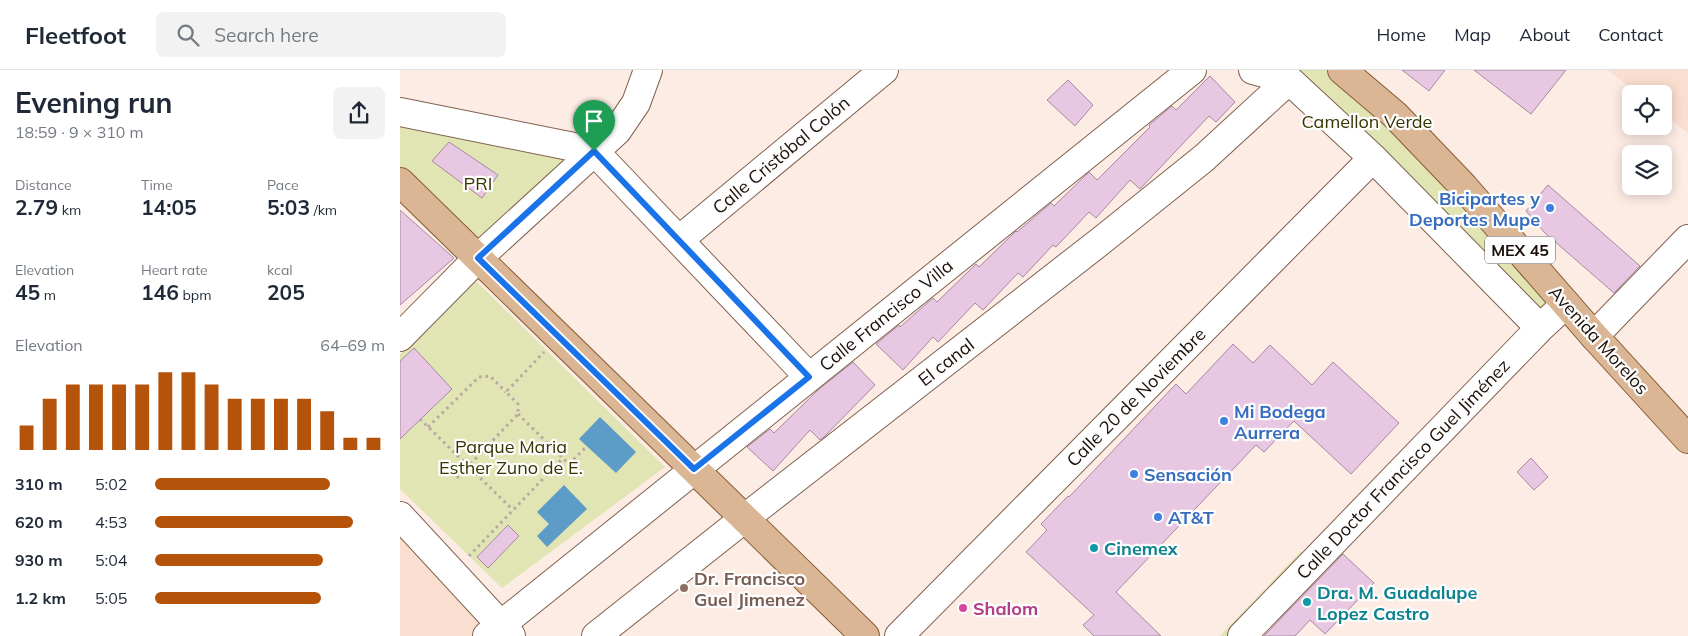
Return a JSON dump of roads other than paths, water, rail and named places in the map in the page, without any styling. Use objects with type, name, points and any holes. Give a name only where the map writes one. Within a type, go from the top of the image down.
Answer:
[{"type":"main road","name":"Avenida Morelos","points":[[1342,70],[1395,115],[1464,187],[1594,336],[1688,439]]},
{"type":"main road","points":[[400,182],[866,636]]},
{"type":"street","points":[[400,337],[478,258],[617,131],[628,116],[641,92],[648,70]]},
{"type":"street","name":"Calle Cristóbal Colón","points":[[679,240],[884,70]]},
{"type":"street","name":"Calle Francisco Villa","points":[[500,632],[694,469],[1192,70]]},
{"type":"street","name":"Avenida Morelos","points":[[1253,70],[1289,80],[1373,158],[1540,328]]},
{"type":"street","name":"El canal","points":[[596,636],[1102,240],[1204,158],[1289,80]]},
{"type":"street","points":[[400,112],[594,151],[809,377]]},
{"type":"street","name":"Calle 20 de Noviembre","points":[[899,636],[1373,158]]},
{"type":"street","points":[[1594,336],[1688,239]]},
{"type":"street","name":"Calle Doctor Francisco Guel Jiménez","points":[[1242,636],[1540,328],[1566,304]]},
{"type":"street","points":[[400,516],[500,632]]},
{"type":"water","points":[[600,417],[636,452],[616,473],[579,439]]},
{"type":"water","points":[[564,485],[587,509],[547,547],[537,536],[549,524],[537,512]]},
{"type":"place","name":"Bicipartes y Deportes Mupe","points":[[1550,208]]},
{"type":"place","name":"Mi Bodega Aurrera","points":[[1224,421]]},
{"type":"place","name":"Sensación","points":[[1134,474]]},
{"type":"place","name":"AT&T","points":[[1158,517]]},
{"type":"place","name":"Cinemex","points":[[1094,548]]},
{"type":"place","name":"Dr. Francisco Guel Jimenez","points":[[684,588]]},
{"type":"place","name":"Dra. M. Guadalupe Lopez Castro","points":[[1307,602]]},
{"type":"place","name":"Shalom","points":[[963,608]]},
{"type":"park label","name":"Camellon Verde","points":[[1367,121]]},
{"type":"park label","name":"PRI","points":[[478,183]]},
{"type":"park label","name":"Parque Maria Esther Zuno de E.","points":[[511,456]]}]
